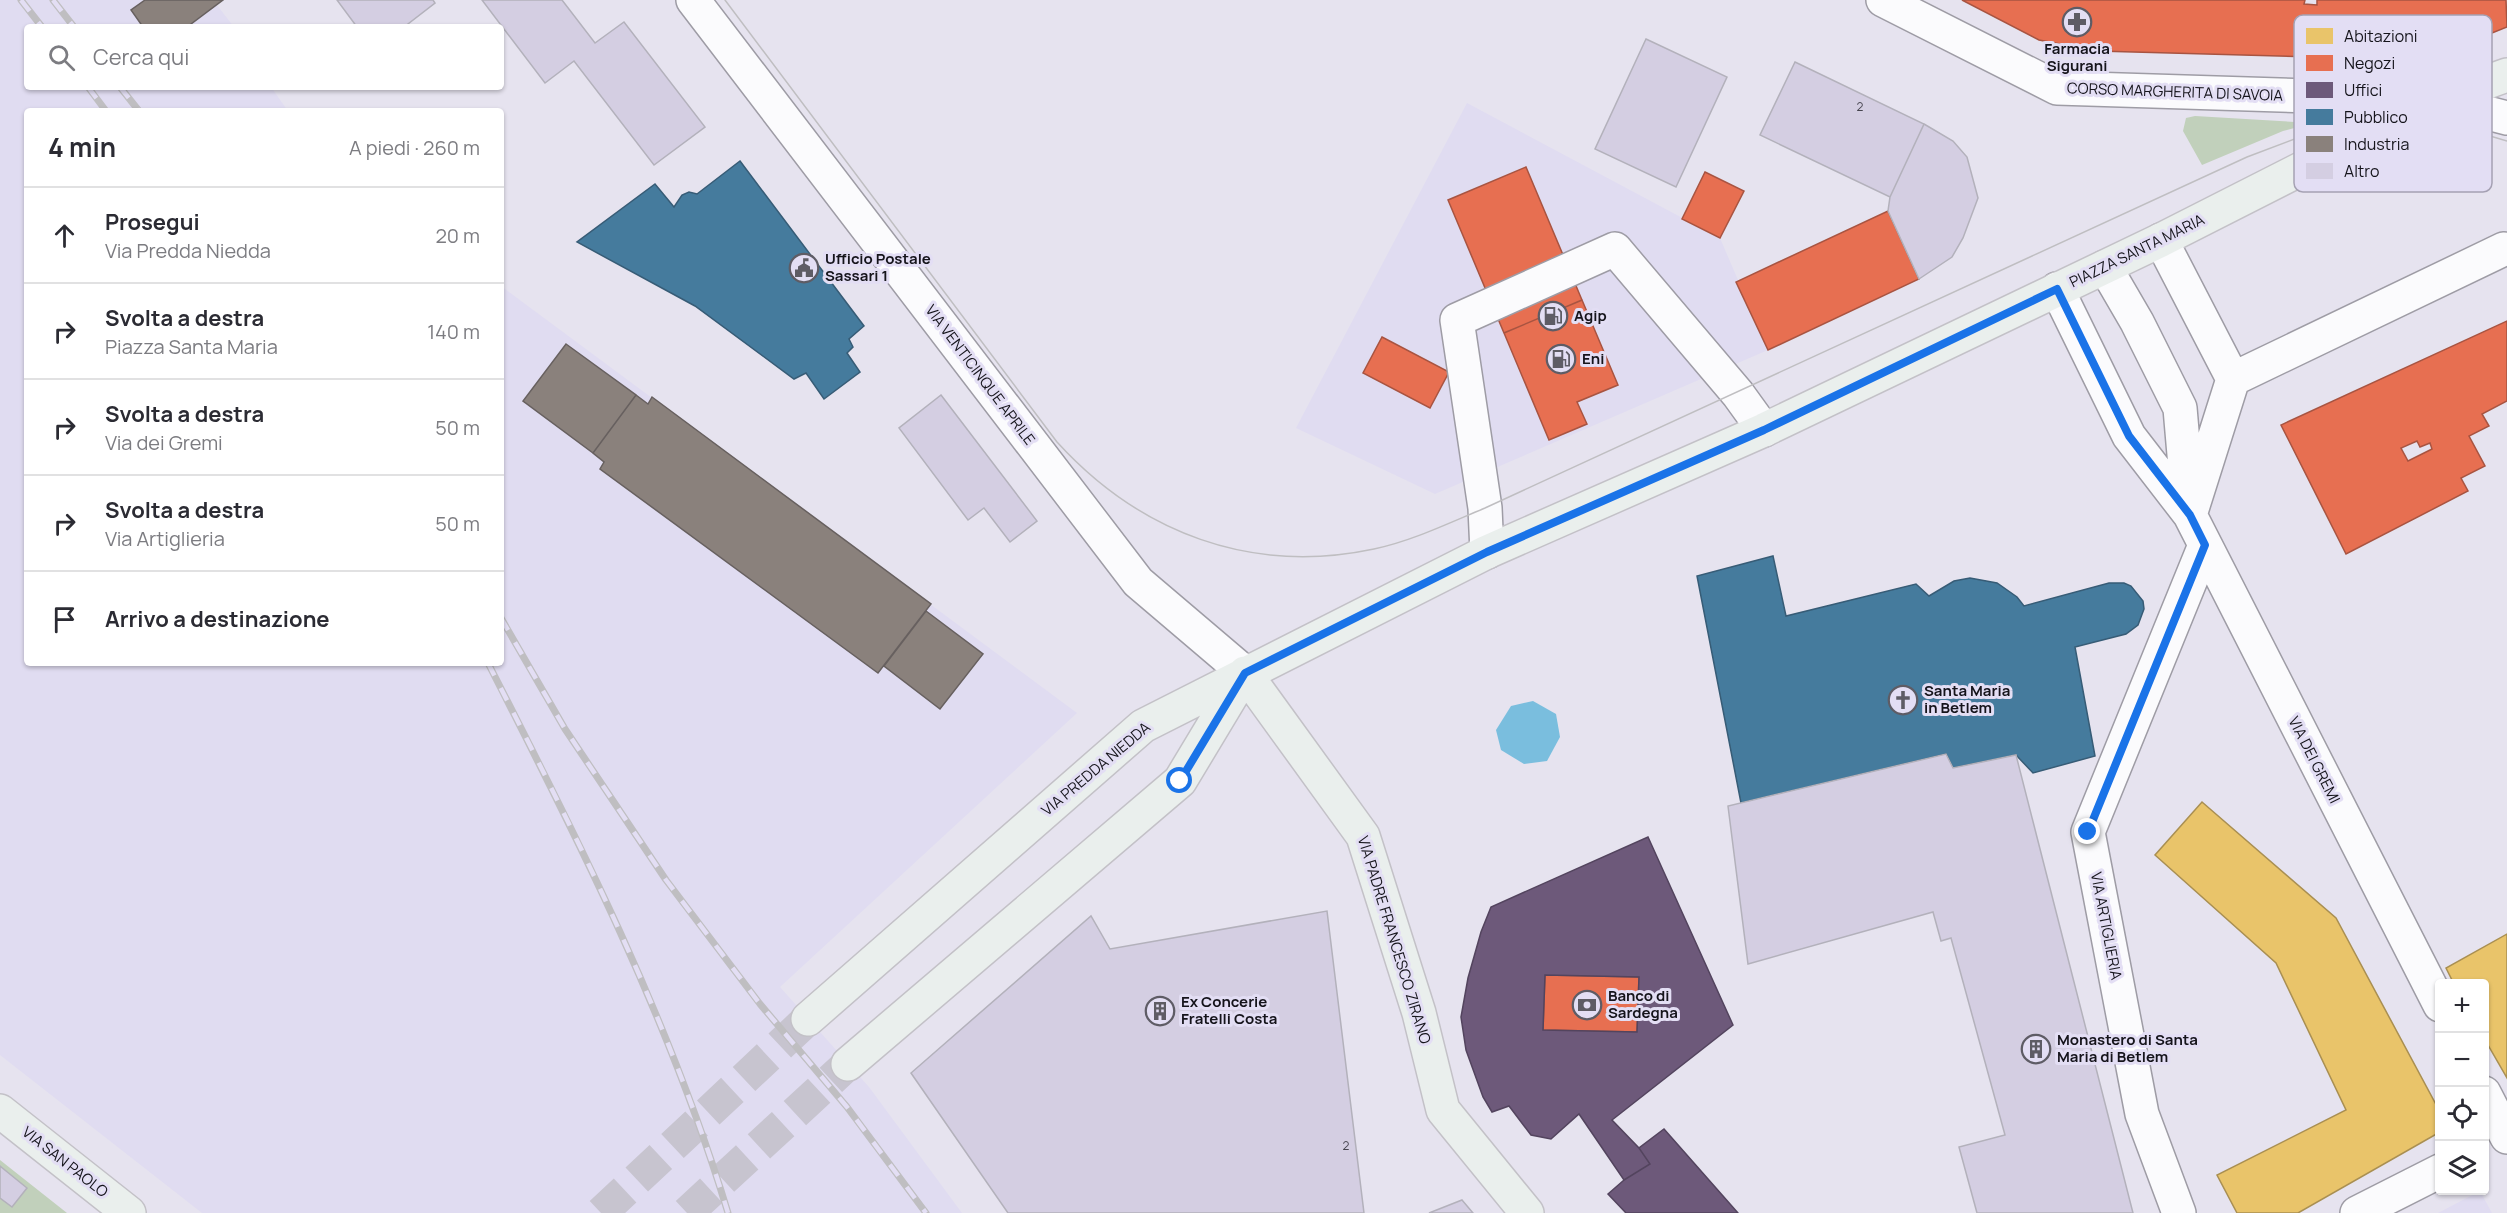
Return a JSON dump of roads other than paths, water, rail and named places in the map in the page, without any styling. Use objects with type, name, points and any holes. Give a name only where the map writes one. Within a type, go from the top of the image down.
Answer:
[{"type":"main road","name":"PIAZZA SANTA MARIA","points":[[2492,80],[2507,75]]},
{"type":"main road","name":"PIAZZA SANTA MARIA","points":[[1245,673],[1487,552],[1764,430],[2162,240],[2294,172]]},
{"type":"main road","name":"VIA PREDDA NIEDDA","points":[[808,1019],[1143,726],[1245,673]]},
{"type":"main road","points":[[848,1064],[1180,781],[1245,673]]},
{"type":"main road","name":"VIA PADRE FRANCESCO ZIRANO","points":[[1245,673],[1363,836],[1419,1013],[1443,1110],[1527,1213]]},
{"type":"main road","name":"VIA SAN PAOLO","points":[[0,1111],[129,1213]]},
{"type":"street","name":"VIA VENTICINQUE APRILE","points":[[693,0],[1138,582],[1245,673]]},
{"type":"street","name":"CORSO MARGHERITA DI SAVOIA","points":[[1883,0],[2057,88],[2294,95]]},
{"type":"street","name":"CORSO MARGHERITA DI SAVOIA","points":[[2492,114],[2507,118]]},
{"type":"street","points":[[2162,240],[2233,380],[2190,515]]},
{"type":"street","points":[[1487,552],[1485,508],[1456,320],[1615,249],[1738,394],[1764,430]]},
{"type":"street","points":[[2233,380],[2504,249]]},
{"type":"street","name":"VIA DEI GREMI","points":[[2105,267],[2137,322],[2180,408],[2190,515]]},
{"type":"street","name":"VIA DEI GREMI","points":[[2057,289],[2129,436],[2190,515],[2435,997]]},
{"type":"street","name":"VIA ARTIGLIERIA","points":[[2179,1213],[2142,1114],[2088,832],[2205,545]]},
{"type":"street","points":[[2489,1103],[2507,1137],[2489,1146]]},
{"type":"street","points":[[2357,1213],[2435,1173]]},
{"type":"water","points":[[1533,701],[1556,714],[1560,737],[1547,761],[1524,764],[1501,750],[1496,730],[1511,706]]},
{"type":"tunnel","points":[[601,1213],[808,1019]]},
{"type":"tunnel","points":[[687,1213],[848,1064]]},
{"type":"tram line","points":[[725,0],[1057,442],[1089,474],[1124,501],[1161,523],[1200,539],[1242,551],[1284,556],[1328,556],[1374,549],[1444,525],[2247,157],[2294,139]]},
{"type":"tram line","points":[[2492,137],[2507,141]]},
{"type":"railway","points":[[21,0],[40,24]]},
{"type":"railway","points":[[53,0],[72,24]]},
{"type":"railway","points":[[90,90],[104,108]]},
{"type":"railway","points":[[122,90],[137,108]]},
{"type":"railway","points":[[504,623],[565,729],[666,880],[760,1004],[847,1107],[926,1213]]},
{"type":"railway","points":[[490,666],[589,865],[651,1002],[705,1142],[728,1213]]},
{"type":"place","name":"Farmacia Sigurani","points":[[2077,22]]},
{"type":"place","name":"Ufficio Postale Sassari 1","points":[[804,268]]},
{"type":"place","name":"Agip","points":[[1553,316]]},
{"type":"place","name":"Eni","points":[[1561,359]]},
{"type":"place","name":"Santa Maria in Betlem","points":[[1903,700]]},
{"type":"place","name":"Banco di Sardegna","points":[[1587,1005]]},
{"type":"place","name":"Ex Concerie Fratelli Costa","points":[[1160,1011]]},
{"type":"place","name":"Monastero di Santa Maria di Betlem","points":[[2036,1049]]}]
